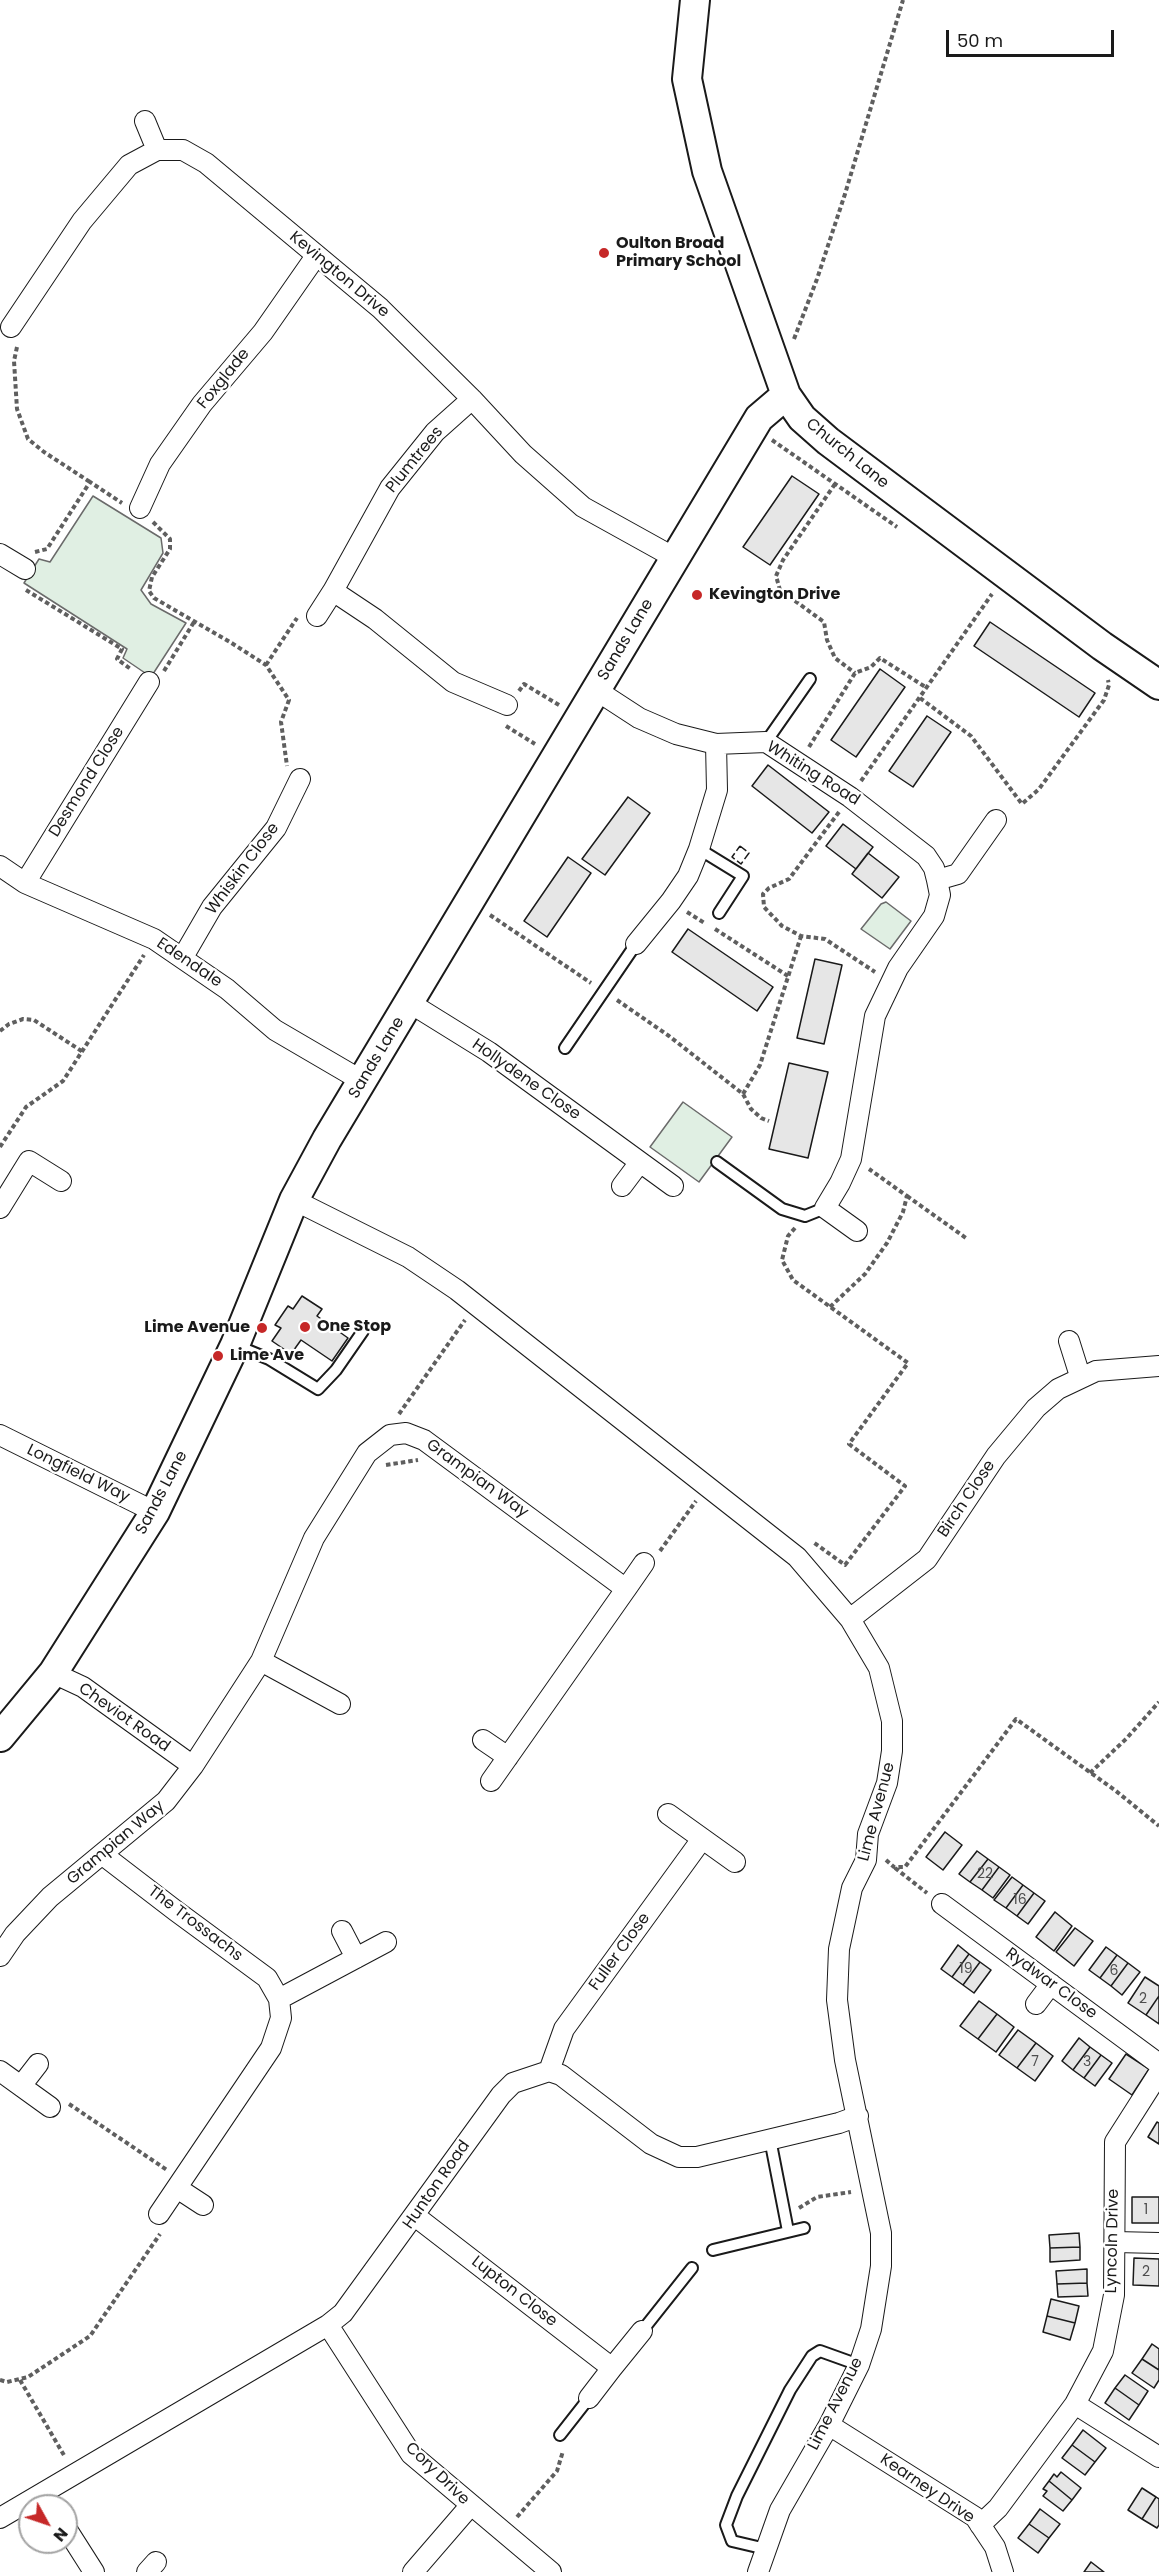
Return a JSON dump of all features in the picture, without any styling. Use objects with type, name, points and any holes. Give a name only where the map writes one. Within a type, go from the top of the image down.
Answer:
[{"type":"street","name":"Church Lane","points":[[695,0],[687,79],[707,171],[782,386],[802,418],[828,441],[1092,639],[1159,685]]},
{"type":"street","points":[[11,327],[82,221],[129,165],[157,150],[145,121]]},
{"type":"street","name":"Kevington Drive","points":[[157,150],[183,150],[206,163],[380,308],[472,399],[523,454],[583,507],[675,558]]},
{"type":"street","name":"Foxglade","points":[[140,508],[160,464],[202,404],[263,332],[316,256]]},
{"type":"street","name":"Sands Lane","points":[[0,1737],[53,1673],[155,1512],[235,1345],[294,1200],[327,1140],[364,1082],[759,418],[782,386]]},
{"type":"street","name":"Plumtrees","points":[[317,616],[390,488],[435,432],[472,399]]},
{"type":"street","points":[[0,554],[25,569]]},
{"type":"street","points":[[333,591],[375,619],[453,682],[507,705]]},
{"type":"street","name":"Desmond Close","points":[[26,883],[149,682]]},
{"type":"street","name":"Whiting Road","points":[[596,690],[639,718],[676,734],[716,744],[766,742],[850,797],[926,856],[934,868],[940,895],[934,916],[898,968],[875,1016],[851,1159],[825,1208]]},
{"type":"street","points":[[636,944],[688,876],[699,849],[717,790],[716,744]]},
{"type":"street","name":"Whiskin Close","points":[[183,957],[212,907],[276,828],[300,779]]},
{"type":"street","points":[[937,880],[958,874],[996,820]]},
{"type":"street","name":"Edendale","points":[[0,866],[26,883],[154,939],[227,988],[275,1030],[364,1082]]},
{"type":"street","name":"Hollydene Close","points":[[410,1003],[489,1052],[673,1186]]},
{"type":"street","points":[[0,1208],[29,1161],[61,1181]]},
{"type":"street","points":[[622,1186],[640,1162]]},
{"type":"street","name":"Lime Avenue","points":[[294,1200],[408,1257],[476,1305],[797,1557],[850,1619],[879,1668],[892,1721],[892,1751],[887,1783],[868,1834],[866,1860],[852,1888],[839,1949],[837,2000],[845,2060],[881,2233],[881,2266],[871,2329],[859,2365],[829,2425],[780,2510],[758,2572]]},
{"type":"street","points":[[825,1208],[857,1231]]},
{"type":"street","points":[[1069,1341],[1080,1376]]},
{"type":"street","name":"Birch Close","points":[[850,1619],[927,1559],[996,1456],[1036,1408],[1058,1389],[1080,1376],[1096,1371],[1159,1366]]},
{"type":"street","name":"Grampian Way","points":[[0,1956],[15,1934],[50,1897],[166,1801],[193,1766],[261,1661],[314,1538],[367,1453],[390,1435],[406,1433],[424,1440],[626,1589]]},
{"type":"street","name":"Longfield Way","points":[[0,1436],[155,1512]]},
{"type":"street","points":[[491,1781],[644,1563]]},
{"type":"street","points":[[261,1661],[339,1704]]},
{"type":"street","name":"Cheviot Road","points":[[53,1673],[83,1687],[193,1766]]},
{"type":"street","points":[[483,1740],[508,1757]]},
{"type":"street","points":[[668,1814],[735,1862]]},
{"type":"street","name":"Fuller Close","points":[[549,2071],[564,2029],[702,1839]]},
{"type":"street","name":"The Trossachs","points":[[103,1855],[267,1978],[279,1999]]},
{"type":"street","name":"Rydwar Close","points":[[942,1904],[1159,2064]]},
{"type":"street","points":[[342,1931],[356,1958]]},
{"type":"street","points":[[159,2214],[271,2048],[281,2018],[279,1999],[386,1942]]},
{"type":"street","points":[[1036,2004],[1051,1984]]},
{"type":"street","points":[[21,2086],[38,2064]]},
{"type":"street","points":[[549,2071],[561,2075],[651,2144],[679,2157],[697,2157],[839,2123],[858,2116]]},
{"type":"street","name":"Hunton Road","points":[[54,2494],[75,2472],[328,2325],[343,2313],[501,2095],[513,2083],[549,2071]]},
{"type":"street","points":[[0,2072],[50,2107]]},
{"type":"street","name":"Lyncoln Drive","points":[[980,2525],[998,2508],[1075,2404],[1103,2351],[1114,2295],[1115,2142],[1159,2073]]},
{"type":"street","points":[[180,2184],[203,2205]]},
{"type":"street","name":"Lupton Close","points":[[415,2216],[612,2368]]},
{"type":"street","points":[[1115,2242],[1159,2243]]},
{"type":"street","name":"Cory Drive","points":[[328,2325],[411,2454],[550,2572]]},
{"type":"street","points":[[589,2398],[642,2331]]},
{"type":"street","points":[[1075,2404],[1159,2457]]},
{"type":"street","name":"Kearney Drive","points":[[829,2425],[975,2517],[995,2547],[1004,2572]]},
{"type":"street","points":[[413,2572],[470,2506]]},
{"type":"street","name":"Hunton Road","points":[[0,2518],[18,2511]]},
{"type":"street","points":[[78,2547],[94,2572]]},
{"type":"lane","points":[[766,742],[810,679]]},
{"type":"lane","points":[[699,849],[743,876],[719,913]]},
{"type":"lane","points":[[566,1048],[636,944]]},
{"type":"lane","points":[[717,1162],[782,1209],[805,1216],[825,1208]]},
{"type":"lane","points":[[235,1345],[269,1359],[318,1389],[336,1370],[363,1330]]},
{"type":"lane","points":[[770,2139],[788,2231]]},
{"type":"lane","points":[[713,2250],[804,2228]]},
{"type":"lane","points":[[642,2331],[692,2268]]},
{"type":"lane","points":[[766,2550],[732,2541],[726,2525],[737,2496],[790,2390],[812,2356],[820,2351],[859,2365]]},
{"type":"lane","points":[[560,2435],[589,2398]]},
{"type":"path","points":[[782,386],[903,0]]},
{"type":"path","points":[[11,327],[18,339],[14,362],[17,409],[28,439],[127,506],[140,508],[170,538],[170,549],[152,577],[149,591],[154,598],[266,665],[289,700],[281,722],[287,765],[300,779]]},
{"type":"path","points":[[772,440],[904,532]]},
{"type":"path","points":[[90,482],[47,549],[36,551],[16,584],[122,649],[117,659],[149,682],[159,678],[194,622]]},
{"type":"path","points":[[835,484],[783,560],[776,576],[780,590],[824,622],[827,640],[835,658],[855,674]]},
{"type":"path","points":[[982,587],[1002,600]]},
{"type":"path","points":[[891,983],[825,939],[801,936],[782,926],[764,907],[763,894],[769,888],[789,879],[850,797],[992,594]]},
{"type":"path","points":[[266,665],[298,616],[317,616]]},
{"type":"path","points":[[799,763],[855,674],[870,667],[880,658],[927,688]]},
{"type":"path","points":[[920,698],[971,736],[1022,804],[1039,789],[1104,700],[1109,685],[1106,673]]},
{"type":"path","points":[[558,757],[504,726],[507,705],[524,684],[580,718]]},
{"type":"path","points":[[671,901],[788,976]]},
{"type":"path","points":[[770,1121],[761,1118],[751,1109],[743,1094],[760,1065],[801,936]]},
{"type":"path","points":[[0,1147],[26,1107],[63,1081],[154,939]]},
{"type":"path","points":[[0,1031],[9,1024],[23,1019],[34,1020],[83,1052]]},
{"type":"path","points":[[907,1196],[966,1238]]},
{"type":"path","points":[[797,1557],[811,1540],[845,1565],[905,1486],[849,1444],[908,1363],[793,1280],[782,1260],[788,1236],[805,1216]]},
{"type":"path","points":[[390,1435],[399,1413],[476,1305]]},
{"type":"path","points":[[356,1470],[445,1455]]},
{"type":"path","points":[[644,1563],[651,1563],[707,1486]]},
{"type":"path","points":[[1090,1773],[1126,1739],[1159,1702]]},
{"type":"path","points":[[894,1867],[905,1867],[1016,1719],[1159,1826]]},
{"type":"path","points":[[882,1857],[942,1904]]},
{"type":"path","points":[[50,2107],[60,2098],[180,2184]]},
{"type":"path","points":[[0,2380],[7,2382],[20,2380],[90,2336],[162,2231],[159,2214]]},
{"type":"path","points":[[20,2380],[75,2472]]},
{"type":"green space","points":[[93,496],[161,538],[163,553],[141,590],[151,604],[186,623],[151,677],[123,658],[127,649],[24,583],[39,559],[50,562]]},
{"type":"green space","points":[[886,902],[911,921],[890,949],[861,929],[881,904]]},
{"type":"green space","points":[[683,1102],[732,1137],[699,1182],[650,1147]]},
{"type":"building","points":[[792,476],[819,494],[770,565],[743,547]]},
{"type":"building","points":[[990,622],[1095,693],[1079,717],[974,646]]},
{"type":"building","points":[[880,669],[905,687],[856,757],[831,740]]},
{"type":"building","points":[[927,716],[951,732],[913,787],[889,771]]},
{"type":"building","points":[[768,765],[829,812],[812,833],[752,786]]},
{"type":"building","points":[[628,797],[650,813],[605,875],[582,859]]},
{"type":"building","points":[[843,824],[873,847],[856,869],[826,846]]},
{"type":"building","points":[[868,853],[899,877],[882,898],[852,874]]},
{"type":"building","points":[[568,857],[591,873],[547,937],[524,921]]},
{"type":"building","points":[[688,929],[773,987],[757,1011],[672,952]]},
{"type":"building","points":[[815,959],[842,965],[824,1044],[797,1038]]},
{"type":"building","points":[[789,1063],[828,1072],[808,1158],[769,1149]]},
{"type":"building","name":"One Stop","points":[[302,1296],[322,1309],[317,1316],[348,1338],[332,1361],[301,1340],[291,1354],[272,1341],[281,1328],[275,1325],[288,1306],[293,1309]]},
{"type":"building","points":[[945,1832],[962,1845],[943,1870],[926,1857]]},
{"type":"building","points":[[977,1851],[988,1859],[970,1882],[959,1874]]},
{"type":"building","points":[[988,1859],[999,1867],[982,1890],[970,1882]]},
{"type":"building","points":[[999,1867],[1010,1875],[993,1898],[982,1890]]},
{"type":"building","points":[[1012,1877],[1023,1885],[1006,1908],[994,1900]]},
{"type":"building","points":[[1023,1885],[1034,1893],[1017,1916],[1006,1908]]},
{"type":"building","points":[[1034,1893],[1045,1901],[1028,1924],[1017,1916]]},
{"type":"building","points":[[1055,1912],[1072,1926],[1054,1951],[1036,1937]]},
{"type":"building","points":[[1075,1928],[1093,1941],[1074,1966],[1056,1952]]},
{"type":"building","points":[[958,1945],[969,1954],[952,1977],[941,1969]]},
{"type":"building","points":[[1106,1947],[1117,1955],[1100,1978],[1089,1970]]},
{"type":"building","points":[[969,1954],[980,1962],[963,1985],[952,1977]]},
{"type":"building","points":[[1117,1955],[1128,1963],[1111,1986],[1100,1978]]},
{"type":"building","points":[[980,1962],[991,1970],[974,1993],[963,1985]]},
{"type":"building","points":[[1128,1963],[1140,1972],[1122,1995],[1111,1986]]},
{"type":"building","points":[[1145,1977],[1159,1986],[1159,1996],[1146,2015],[1128,2003]]},
{"type":"building","points":[[1159,1996],[1159,2024],[1146,2015]]},
{"type":"building","points":[[979,2001],[997,2014],[978,2039],[960,2026]]},
{"type":"building","points":[[997,2014],[1014,2027],[996,2052],[978,2039]]},
{"type":"building","points":[[1018,2030],[1036,2043],[1017,2068],[999,2055]]},
{"type":"building","points":[[1079,2038],[1090,2047],[1073,2070],[1062,2061]]},
{"type":"building","points":[[1036,2043],[1053,2056],[1035,2081],[1017,2068]]},
{"type":"building","points":[[1090,2047],[1101,2055],[1084,2078],[1073,2070]]},
{"type":"building","points":[[1126,2054],[1149,2069],[1132,2095],[1109,2079]]},
{"type":"building","points":[[1101,2055],[1112,2063],[1095,2086],[1084,2078]]},
{"type":"building","points":[[1157,2122],[1159,2123],[1159,2144],[1148,2137]]},
{"type":"building","points":[[1132,2197],[1159,2197],[1159,2223],[1132,2223]]},
{"type":"building","points":[[1079,2233],[1080,2247],[1050,2248],[1049,2235]]},
{"type":"building","points":[[1080,2247],[1080,2260],[1050,2262],[1050,2248]]},
{"type":"building","points":[[1134,2258],[1159,2259],[1159,2286],[1133,2285]]},
{"type":"building","points":[[1087,2269],[1087,2283],[1057,2284],[1056,2271]]},
{"type":"building","points":[[1087,2283],[1088,2296],[1058,2297],[1057,2284]]},
{"type":"building","points":[[1051,2299],[1079,2306],[1075,2323],[1047,2316]]},
{"type":"building","points":[[1047,2316],[1075,2323],[1070,2340],[1043,2332]]},
{"type":"building","points":[[1152,2344],[1159,2349],[1159,2370],[1142,2359]]},
{"type":"building","points":[[1142,2359],[1159,2370],[1159,2380],[1154,2388],[1132,2373]]},
{"type":"building","points":[[1125,2375],[1148,2391],[1139,2405],[1115,2388]]},
{"type":"building","points":[[1115,2388],[1139,2405],[1129,2420],[1105,2403]]},
{"type":"building","points":[[1083,2430],[1106,2448],[1095,2462],[1072,2445]]},
{"type":"building","points":[[1072,2445],[1095,2462],[1085,2475],[1062,2458]]},
{"type":"building","points":[[1061,2472],[1081,2488],[1072,2500],[1049,2481],[1054,2474],[1057,2477]]},
{"type":"building","points":[[1049,2481],[1072,2500],[1063,2511],[1043,2496],[1047,2491],[1043,2489]]},
{"type":"building","points":[[1142,2488],[1156,2497],[1142,2519],[1128,2510]]},
{"type":"building","points":[[1156,2497],[1159,2499],[1157,2528],[1142,2519]]},
{"type":"building","points":[[1040,2509],[1060,2524],[1049,2538],[1029,2524]]},
{"type":"building","points":[[1029,2524],[1049,2538],[1038,2553],[1018,2538]]},
{"type":"building","points":[[1091,2562],[1104,2572],[1084,2572]]},
{"type":"fence","points":[[740,846],[749,853],[741,864],[732,857],[740,846]]},
{"type":"place","name":"Oulton Broad Primary School","points":[[604,253]]},
{"type":"place","name":"Kevington Drive","points":[[697,595]]},
{"type":"place","name":"One Stop","points":[[305,1327]]},
{"type":"place","name":"Lime Avenue","points":[[262,1328]]},
{"type":"place","name":"Lime Ave","points":[[218,1356]]}]
